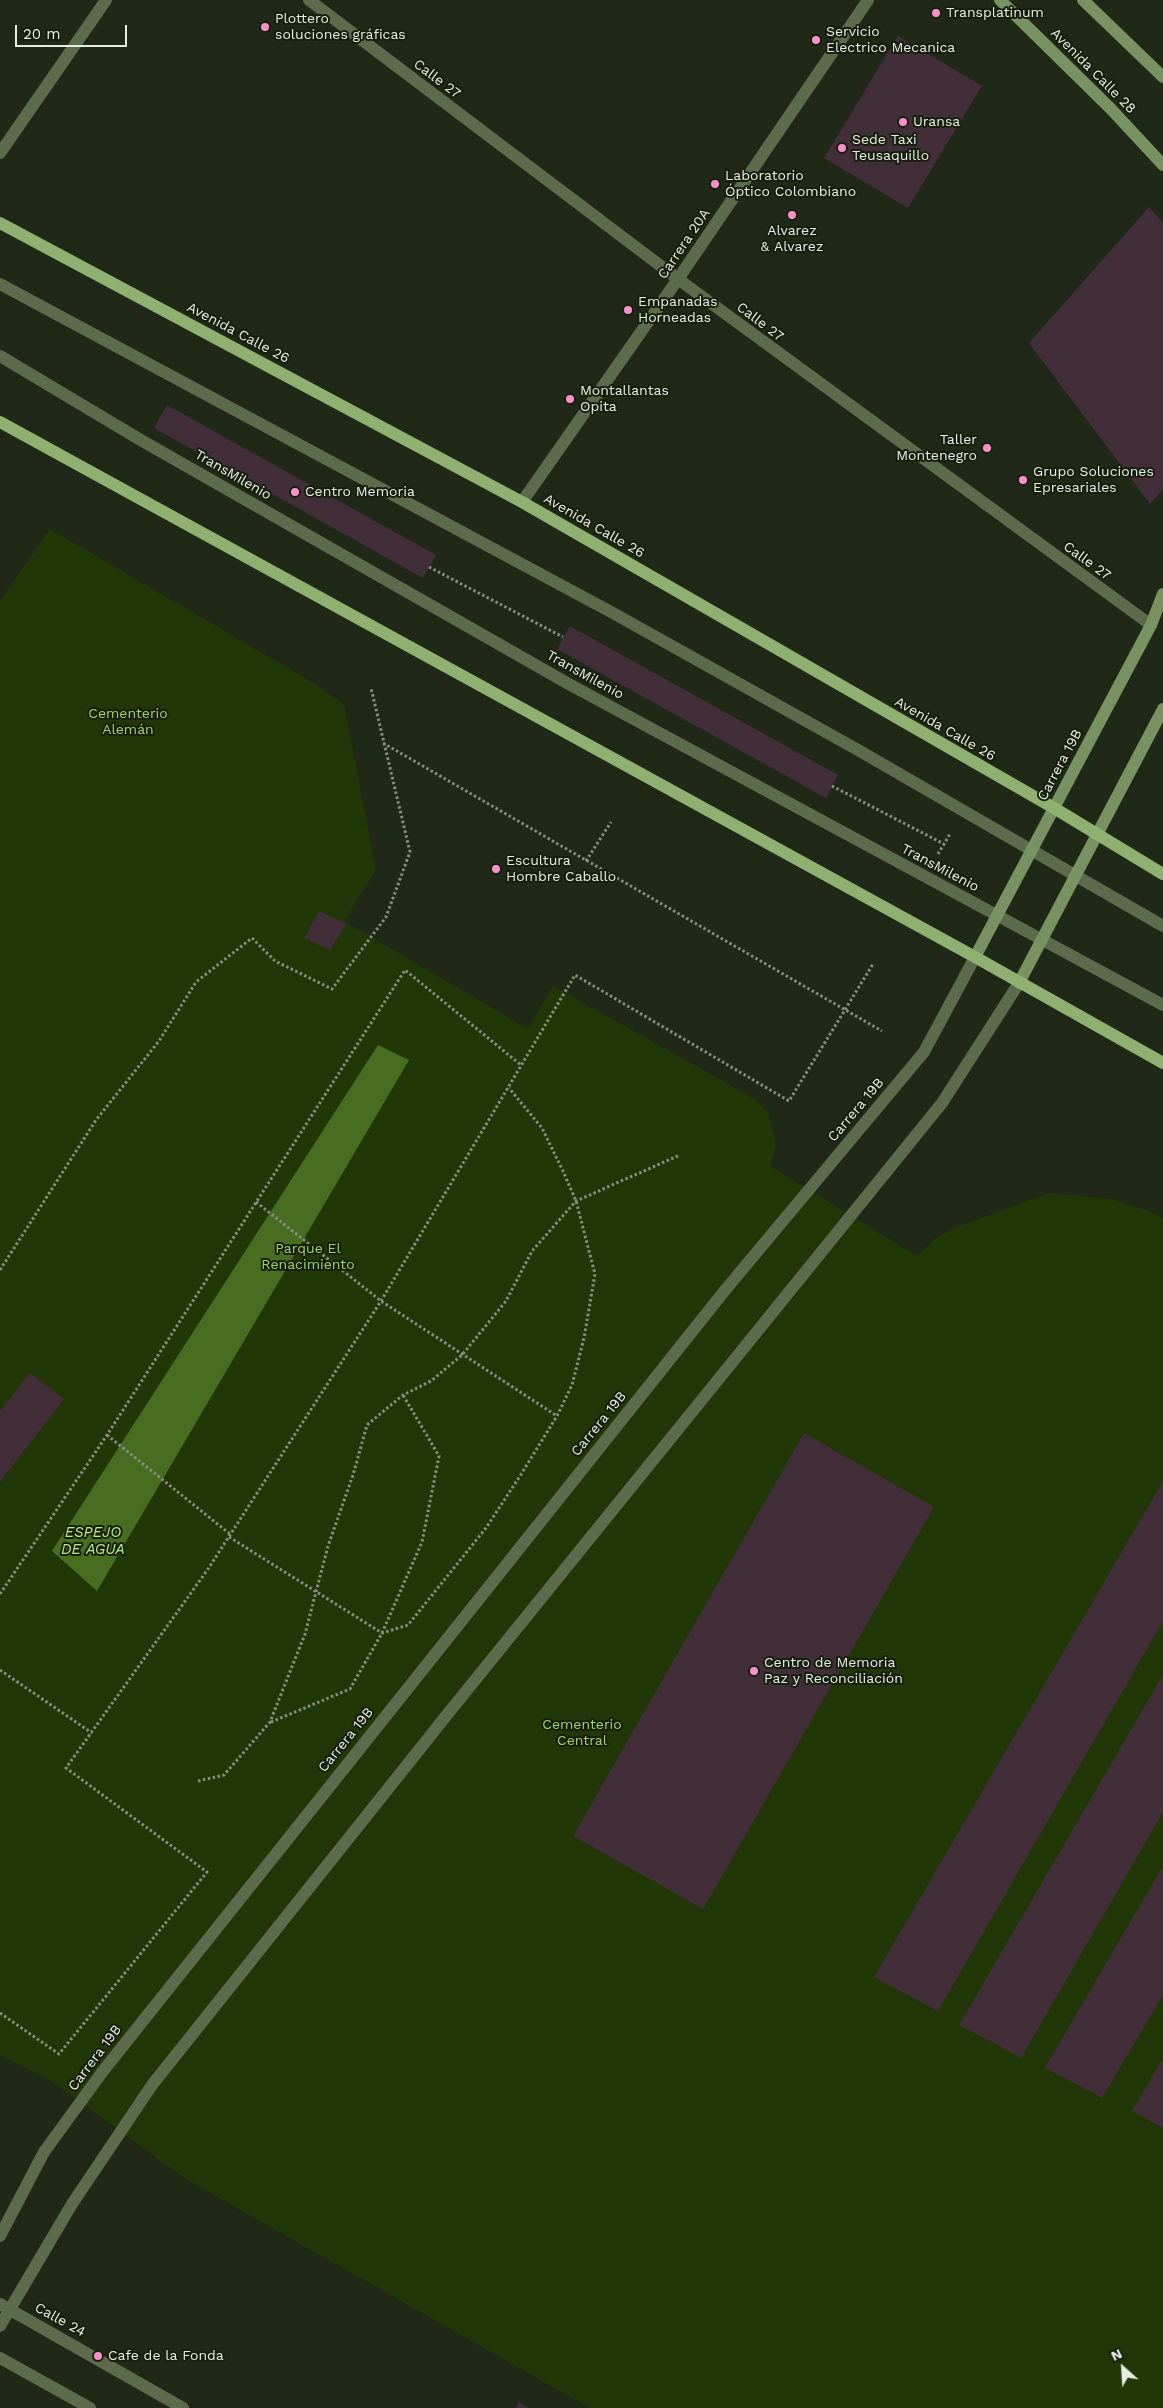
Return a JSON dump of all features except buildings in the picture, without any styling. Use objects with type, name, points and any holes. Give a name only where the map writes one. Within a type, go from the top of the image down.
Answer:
[{"type":"main road","name":"Avenida Calle 28","points":[[1000,0],[1110,109],[1163,165]]},
{"type":"main road","points":[[1083,0],[1163,77]]},
{"type":"main road","name":"Avenida Calle 26","points":[[0,223],[522,502],[1054,808],[1097,836],[1163,874]]},
{"type":"main road","points":[[0,422],[974,957],[1163,1063]]},
{"type":"main road","name":"Carrera 19B","points":[[974,957],[1151,625],[1163,594]]},
{"type":"main road","points":[[1019,983],[1163,709]]},
{"type":"street","points":[[0,153],[106,0]]},
{"type":"street","name":"Calle 27","points":[[309,0],[678,280],[1151,625]]},
{"type":"street","name":"Carrera 20A","points":[[522,502],[678,280],[868,0]]},
{"type":"street","points":[[0,284],[613,613],[1032,849],[1163,926]]},
{"type":"street","name":"TransMilenio","points":[[0,356],[139,439],[567,683],[1163,1005]]},
{"type":"street","name":"Carrera 19B","points":[[0,2236],[44,2152],[103,2071],[720,1296],[924,1052],[974,957]]},
{"type":"street","points":[[0,2326],[5,2307],[152,2085],[450,1711],[942,1103],[1019,983]]},
{"type":"street","name":"Calle 24","points":[[5,2307],[183,2408]]},
{"type":"street","points":[[0,2358],[90,2408]]},
{"type":"path","points":[[429,566],[563,637]]},
{"type":"path","points":[[0,1270],[96,1120],[160,1042],[196,982],[252,938],[275,961],[332,989],[386,917],[410,852],[371,688]]},
{"type":"path","points":[[383,743],[882,1031]]},
{"type":"path","points":[[832,786],[944,844]]},
{"type":"path","points":[[586,861],[611,822]]},
{"type":"path","points":[[937,856],[950,834]]},
{"type":"path","points":[[0,2013],[59,2054],[206,1872],[66,1768],[229,1536],[381,1301],[575,975],[789,1102],[873,964]]},
{"type":"path","points":[[0,1594],[107,1435],[405,970],[521,1065]]},
{"type":"path","points":[[107,1435],[229,1536],[317,1592],[382,1633],[408,1625],[486,1528],[557,1416],[572,1386],[584,1338],[595,1274],[576,1201],[542,1128],[509,1088]]},
{"type":"path","points":[[198,1781],[224,1774],[270,1722],[305,1634],[328,1546],[353,1475],[366,1425],[403,1395],[431,1382],[462,1355],[506,1301],[532,1251],[576,1201],[680,1155]]},
{"type":"path","points":[[256,1202],[381,1301],[557,1416]]},
{"type":"path","points":[[270,1722],[350,1690],[382,1633],[422,1542],[439,1456],[403,1395]]},
{"type":"path","points":[[0,1670],[92,1733]]},
{"type":"green space","name":"Cementerio Central","points":[[50,529],[310,681],[344,704],[376,870],[344,921],[528,1029],[553,986],[755,1099],[768,1113],[772,1128],[776,1146],[770,1166],[917,1256],[935,1239],[954,1228],[1049,1193],[1111,1199],[1149,1211],[1163,1218],[1163,2408],[590,2408],[186,2179],[51,2081],[0,2055],[0,601]]},
{"type":"water","name":"ESPEJO DE AGUA","points":[[378,1045],[409,1060],[97,1591],[52,1551]]},
{"type":"place","name":"Transplatinum","points":[[936,13]]},
{"type":"place","name":"Plottero soluciones gráficas","points":[[265,27]]},
{"type":"place","name":"Servicio Electrico Mecanica","points":[[816,40]]},
{"type":"place","name":"Uransa","points":[[903,122]]},
{"type":"place","name":"Sede Taxi Teusaquillo","points":[[842,148]]},
{"type":"place","name":"Laboratorio Óptico Colombiano","points":[[715,184]]},
{"type":"place","name":"Alvarez & Alvarez","points":[[792,215]]},
{"type":"place","name":"Empanadas Horneadas","points":[[628,310]]},
{"type":"place","name":"Montallantas Opita","points":[[570,399]]},
{"type":"place","name":"Taller Montenegro","points":[[987,448]]},
{"type":"place","name":"Grupo Soluciones Epresariales","points":[[1023,480]]},
{"type":"place","name":"Centro Memoria","points":[[295,492]]},
{"type":"place","name":"Escultura Hombre Caballo","points":[[496,869]]},
{"type":"place","name":"Centro de Memoria Paz y Reconciliación","points":[[754,1671]]},
{"type":"place","name":"Cafe de la Fonda","points":[[98,2356]]},
{"type":"park label","name":"Cementerio Alemán","points":[[128,722]]},
{"type":"park label","name":"Parque El Renacimiento","points":[[308,1258]]}]
